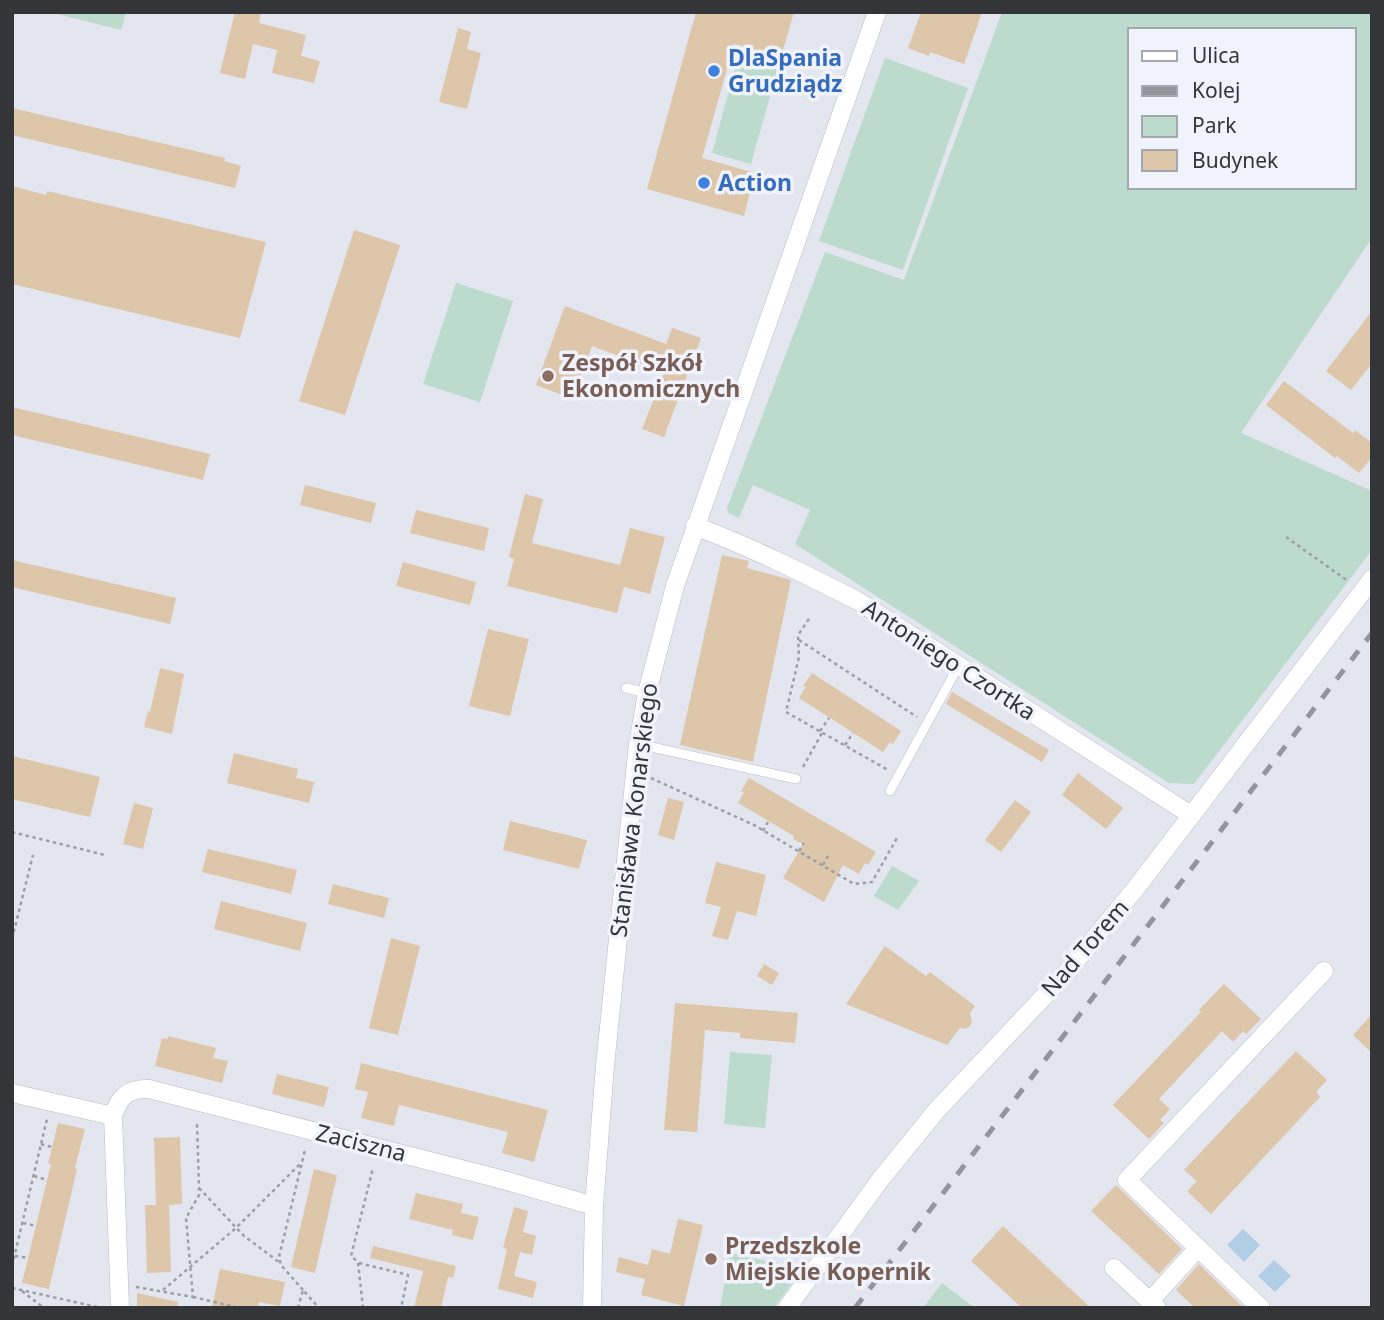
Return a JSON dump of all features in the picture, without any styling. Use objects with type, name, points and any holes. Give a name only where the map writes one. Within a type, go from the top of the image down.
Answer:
[{"type":"street","name":"Stanisława Konarskiego","points":[[593,1308],[594,1206],[606,1052],[638,744],[647,693],[675,586],[695,526],[877,12]]},
{"type":"street","name":"Antoniego Czortka","points":[[695,526],[796,570],[858,601],[1191,816]]},
{"type":"street","name":"Nad Torem","points":[[787,1308],[880,1180],[936,1111],[1066,973],[1136,888],[1367,585]]},
{"type":"street","points":[[1261,1308],[1127,1180],[1324,971]]},
{"type":"street","name":"Zaciszna","points":[[113,1116],[117,1105],[128,1092],[134,1089],[149,1089],[496,1178],[594,1206]]},
{"type":"street","points":[[12,1093],[113,1116],[120,1308]]},
{"type":"street","points":[[1114,1268],[1153,1305],[1198,1248]]},
{"type":"lane","points":[[890,791],[959,666]]},
{"type":"lane","points":[[626,688],[647,693]]},
{"type":"lane","points":[[638,744],[796,779]]},
{"type":"path","points":[[1286,537],[1367,585]]},
{"type":"path","points":[[808,619],[798,635],[799,657],[786,712],[891,771]]},
{"type":"path","points":[[798,640],[920,718]]},
{"type":"path","points":[[796,779],[829,718]]},
{"type":"path","points":[[845,745],[853,733]]},
{"type":"path","points":[[651,778],[763,831],[854,884],[872,882],[897,838]]},
{"type":"path","points":[[763,831],[768,822]]},
{"type":"path","points":[[12,832],[104,855]]},
{"type":"path","points":[[799,851],[804,843]]},
{"type":"path","points":[[12,939],[33,855]]},
{"type":"path","points":[[823,865],[828,856]]},
{"type":"path","points":[[12,1266],[50,1102]]},
{"type":"path","points":[[192,1297],[186,1218],[199,1195],[197,1124]]},
{"type":"path","points":[[41,1144],[52,1147]]},
{"type":"path","points":[[280,1263],[279,1257],[305,1150]]},
{"type":"path","points":[[162,1292],[236,1228],[302,1162]]},
{"type":"path","points":[[373,1168],[351,1256],[358,1262],[408,1275],[401,1308]]},
{"type":"path","points":[[34,1176],[47,1180]]},
{"type":"path","points":[[199,1188],[236,1228],[280,1263],[319,1308]]},
{"type":"path","points":[[23,1223],[36,1226]]},
{"type":"path","points":[[15,1256],[28,1258]]},
{"type":"path","points":[[358,1262],[363,1308]]},
{"type":"path","points":[[133,1286],[240,1308]]},
{"type":"path","points":[[12,1288],[102,1308]]},
{"type":"path","points":[[21,1290],[44,1308]]},
{"type":"path","points":[[298,1308],[303,1290]]},
{"type":"green space","points":[[49,12],[126,12],[121,30]]},
{"type":"green space","points":[[1002,12],[1372,12],[1372,238],[1241,433],[1372,491],[1372,550],[1194,784],[1169,783],[795,544],[810,510],[753,485],[739,518],[728,513],[727,508],[825,252],[904,280]]},
{"type":"green space","points":[[739,53],[779,64],[751,164],[712,153]]},
{"type":"green space","points":[[885,58],[968,88],[903,270],[819,241]]},
{"type":"green space","points":[[456,283],[513,301],[480,402],[423,384]]},
{"type":"green space","points":[[892,866],[919,881],[898,910],[874,896]]},
{"type":"green space","points":[[730,1052],[772,1055],[765,1128],[724,1124]]},
{"type":"green space","points":[[730,1253],[802,1269],[774,1308],[720,1308]]},
{"type":"green space","points":[[942,1283],[975,1308],[923,1308]]},
{"type":"water","points":[[1243,1229],[1260,1245],[1244,1262],[1227,1245]]},
{"type":"water","points":[[1274,1260],[1291,1276],[1275,1292],[1258,1276]]},
{"type":"building","points":[[235,12],[261,12],[259,23],[306,35],[301,56],[320,61],[314,83],[272,73],[277,50],[253,44],[245,79],[220,73]]},
{"type":"building","points":[[696,12],[794,12],[781,57],[734,44],[702,158],[755,173],[744,216],[647,189]]},
{"type":"building","points":[[921,12],[982,12],[964,64],[930,52],[929,56],[908,48]]},
{"type":"building","points":[[458,28],[471,32],[467,49],[481,53],[467,109],[439,102]]},
{"type":"building","points":[[12,108],[225,158],[224,161],[241,166],[235,188],[12,135]]},
{"type":"building","points":[[12,186],[46,195],[47,191],[266,242],[240,338],[12,284]]},
{"type":"building","points":[[354,230],[400,245],[345,415],[299,401]]},
{"type":"building","points":[[565,306],[666,344],[672,328],[701,338],[664,437],[642,429],[664,373],[592,346],[573,399],[536,385]]},
{"type":"building","points":[[1372,311],[1372,363],[1351,390],[1326,371]]},
{"type":"building","points":[[1284,381],[1353,433],[1355,430],[1372,443],[1372,457],[1359,473],[1266,405]]},
{"type":"building","points":[[12,407],[210,454],[203,480],[12,435]]},
{"type":"building","points":[[305,485],[376,503],[371,523],[300,505]]},
{"type":"building","points":[[525,494],[543,499],[532,543],[620,565],[630,528],[665,537],[650,594],[624,587],[617,613],[507,586],[514,559],[509,557]]},
{"type":"building","points":[[416,510],[489,528],[484,551],[410,533]]},
{"type":"building","points":[[722,555],[749,561],[747,568],[791,580],[753,762],[680,745]]},
{"type":"building","points":[[12,560],[176,598],[170,624],[12,587]]},
{"type":"building","points":[[403,562],[476,582],[470,605],[396,586]]},
{"type":"building","points":[[488,629],[529,639],[510,716],[469,706]]},
{"type":"building","points":[[160,668],[184,674],[172,734],[144,727]]},
{"type":"building","points":[[812,673],[901,731],[893,744],[890,742],[883,752],[799,698]]},
{"type":"building","points":[[952,692],[1049,750],[1042,762],[946,704]]},
{"type":"building","points":[[234,753],[298,769],[296,778],[314,782],[309,803],[227,783]]},
{"type":"building","points":[[12,756],[100,777],[90,817],[12,799]]},
{"type":"building","points":[[1078,773],[1123,808],[1106,829],[1062,795]]},
{"type":"building","points":[[749,778],[876,852],[868,865],[865,863],[859,874],[843,865],[824,902],[783,878],[803,844],[738,803]]},
{"type":"building","points":[[668,798],[684,802],[674,840],[658,835]]},
{"type":"building","points":[[1015,800],[1031,812],[1001,852],[985,840]]},
{"type":"building","points":[[134,803],[153,808],[143,849],[123,844]]},
{"type":"building","points":[[510,821],[587,840],[579,869],[503,850]]},
{"type":"building","points":[[208,849],[297,870],[291,894],[202,872]]},
{"type":"building","points":[[716,862],[766,875],[756,916],[737,911],[728,940],[712,936],[721,907],[705,903]]},
{"type":"building","points":[[333,884],[389,898],[384,918],[328,904]]},
{"type":"building","points":[[221,901],[307,923],[300,951],[214,929]]},
{"type":"building","points":[[391,938],[420,946],[398,1035],[369,1028]]},
{"type":"building","points":[[885,946],[926,976],[930,972],[975,1006],[970,1013],[970,1026],[960,1028],[947,1045],[846,1004]]},
{"type":"building","points":[[764,964],[779,973],[772,985],[757,976]]},
{"type":"building","points":[[1224,984],[1261,1019],[1246,1034],[1243,1031],[1233,1042],[1222,1031],[1159,1099],[1170,1109],[1160,1120],[1164,1123],[1149,1139],[1113,1105]]},
{"type":"building","points":[[675,1003],[798,1013],[795,1043],[740,1038],[740,1033],[705,1030],[697,1132],[664,1130]]},
{"type":"building","points":[[1372,1014],[1372,1053],[1353,1035]]},
{"type":"building","points":[[168,1036],[216,1048],[213,1058],[228,1061],[222,1083],[155,1066],[162,1038],[168,1039]]},
{"type":"building","points":[[1296,1051],[1327,1080],[1316,1092],[1320,1097],[1211,1214],[1187,1191],[1197,1181],[1184,1170]]},
{"type":"building","points":[[361,1063],[548,1110],[534,1162],[502,1153],[508,1132],[399,1105],[394,1126],[361,1118],[368,1092],[355,1089]]},
{"type":"building","points":[[277,1074],[329,1087],[324,1107],[272,1094]]},
{"type":"building","points":[[58,1123],[85,1129],[49,1289],[22,1283],[51,1164],[48,1164]]},
{"type":"building","points":[[180,1137],[182,1204],[169,1205],[171,1272],[147,1273],[145,1205],[156,1205],[154,1138]]},
{"type":"building","points":[[314,1169],[337,1175],[315,1273],[291,1267]]},
{"type":"building","points":[[1116,1185],[1182,1249],[1159,1274],[1091,1211]]},
{"type":"building","points":[[416,1193],[463,1204],[461,1213],[479,1217],[473,1240],[452,1235],[453,1230],[409,1219]]},
{"type":"building","points":[[514,1207],[528,1211],[523,1232],[536,1236],[532,1255],[520,1252],[514,1276],[537,1282],[533,1298],[498,1289],[507,1249],[503,1248]]},
{"type":"building","points":[[678,1219],[703,1225],[684,1306],[641,1295],[645,1279],[616,1272],[619,1257],[648,1265],[652,1249],[670,1254]]},
{"type":"building","points":[[1003,1226],[1091,1308],[1022,1308],[971,1261]]},
{"type":"building","points":[[373,1246],[456,1266],[453,1278],[448,1277],[441,1308],[414,1308],[423,1271],[370,1258]]},
{"type":"building","points":[[1199,1264],[1244,1308],[1195,1308],[1176,1290]]},
{"type":"building","points":[[220,1269],[285,1282],[280,1306],[259,1302],[258,1308],[212,1308]]},
{"type":"building","points":[[137,1293],[178,1302],[177,1308],[137,1308]]},
{"type":"railway","points":[[855,1308],[1372,633]]},
{"type":"place","name":"DlaSpania Grudziądz","points":[[714,71]]},
{"type":"place","name":"Action","points":[[704,183]]},
{"type":"place","name":"Zespół Szkół Ekonomicznych","points":[[548,376]]},
{"type":"place","name":"Przedszkole Miejskie Kopernik","points":[[711,1259]]}]
